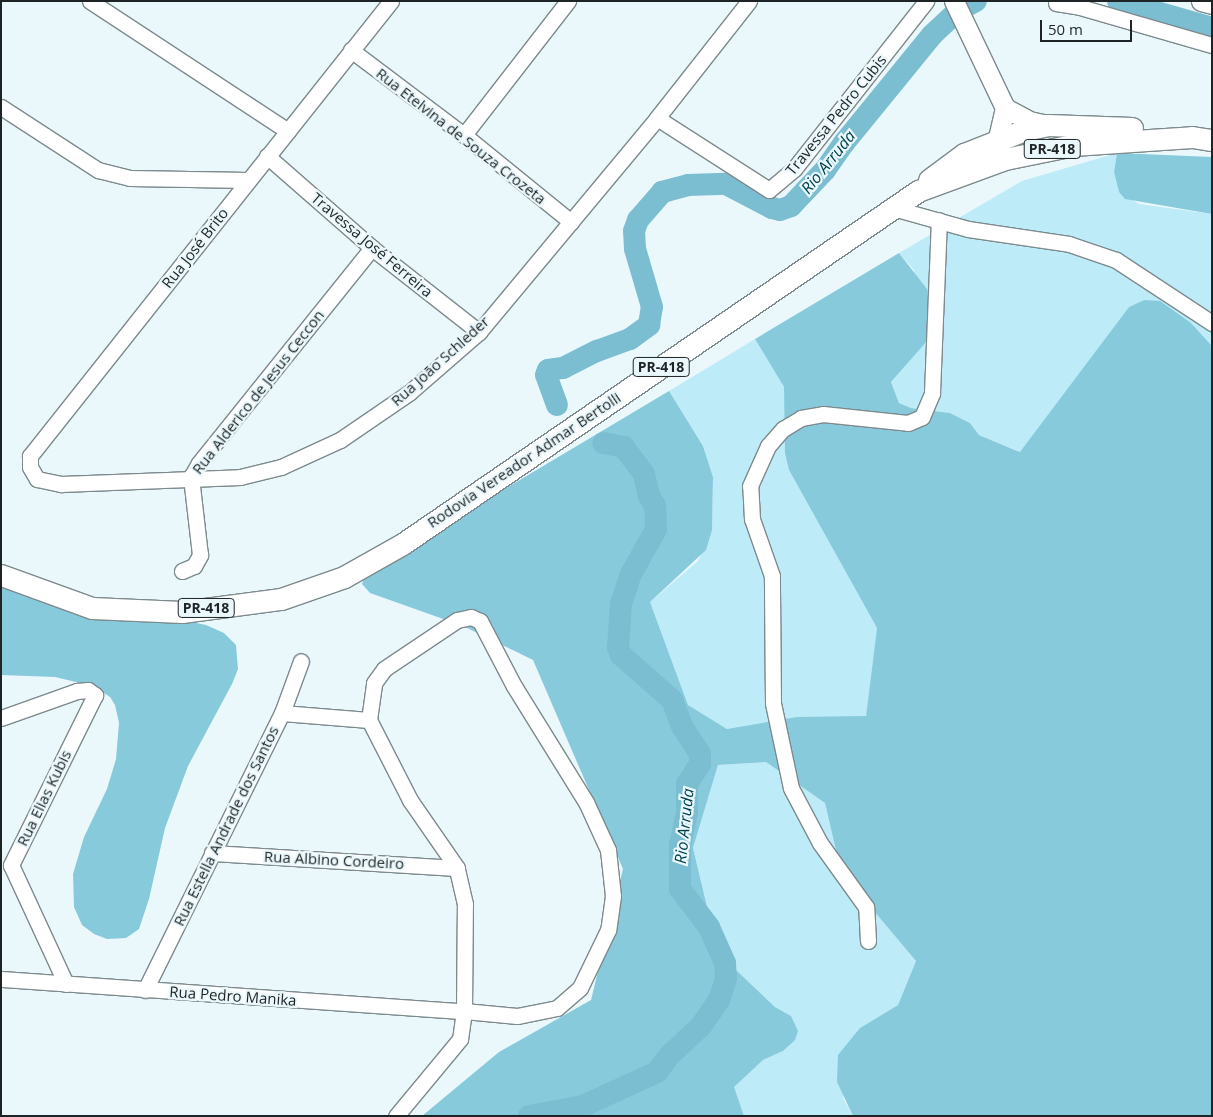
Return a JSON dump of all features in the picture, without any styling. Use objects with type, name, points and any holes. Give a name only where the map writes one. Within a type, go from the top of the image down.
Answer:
[{"type":"highway","points":[[918,190],[964,154],[998,138],[1048,125],[1140,128],[1202,138]]},
{"type":"highway","name":"Rodovia Vereador Admar Bertolli","points":[[1,575],[92,608],[182,612],[281,599],[344,577],[404,542],[918,190],[1005,160],[1073,145],[1202,138]]},
{"type":"main road","points":[[954,1],[1005,108],[1028,121],[1048,125]]},
{"type":"main road","points":[[1201,1],[1212,4]]},
{"type":"main road","points":[[998,138],[1005,108]]},
{"type":"street","points":[[90,1],[288,130]]},
{"type":"street","name":"Rua José Brito","points":[[61,484],[37,479],[30,467],[30,456],[390,1]]},
{"type":"street","points":[[464,135],[568,1]]},
{"type":"street","name":"Rua João Schleder","points":[[61,484],[191,477],[240,477],[281,467],[340,440],[410,392],[478,332],[657,118],[748,1]]},
{"type":"street","name":"Travessa Pedro Cubis","points":[[657,118],[769,190],[794,169],[926,1]]},
{"type":"street","points":[[1056,3],[1080,4],[1212,45]]},
{"type":"street","name":"Rua Etelvina de Souza Crozeta","points":[[351,50],[464,135],[571,222]]},
{"type":"street","points":[[1,108],[98,170],[130,178],[248,180]]},
{"type":"street","name":"Travessa José Ferreira","points":[[267,156],[372,248],[478,332]]},
{"type":"street","points":[[892,208],[968,229],[1069,244],[1116,260],[1212,323]]},
{"type":"street","points":[[868,941],[866,907],[820,843],[791,788],[773,703],[772,576],[752,519],[750,486],[768,446],[783,429],[801,418],[822,414],[908,423],[922,417],[932,393],[939,220]]},
{"type":"street","name":"Rua Alderico de Jesus Ceccon","points":[[182,572],[194,566],[200,555],[191,477],[199,463],[372,248]]},
{"type":"street","name":"Rua Pedro Manika","points":[[1,979],[517,1016],[557,1008],[580,988],[596,960],[608,930],[613,896],[608,850],[586,802],[514,686],[480,621],[471,617],[457,620],[384,669],[374,683],[369,720]]},
{"type":"street","name":"Rua Estella Andrade dos Santos","points":[[145,990],[282,713],[302,661]]},
{"type":"street","name":"Rua Elias Kubis","points":[[1,718],[77,691],[88,690],[95,695],[12,865],[66,984]]},
{"type":"street","points":[[282,713],[369,720],[410,800],[457,868],[466,904],[464,1012],[460,1039],[396,1116]]},
{"type":"street","name":"Rua Albino Cordeiro","points":[[212,853],[457,868]]},
{"type":"shaded area","points":[[1117,153],[1114,172],[1119,192],[1139,204],[1212,214],[1212,346],[1191,323],[1144,300],[1129,307],[1021,452],[979,435],[970,423],[950,413],[911,408],[899,403],[891,382],[928,340],[914,270],[899,253],[1022,181]]},
{"type":"shaded area","points":[[1117,153],[1212,157],[1212,214],[1125,199],[1119,192],[1114,172]]},
{"type":"shaded area","points":[[899,253],[927,289],[934,308],[928,340],[891,382],[899,403],[911,408],[950,413],[970,423],[979,435],[1020,452],[1129,307],[1144,300],[1160,301],[1191,323],[1212,346],[1212,1116],[853,1116],[837,1082],[838,1055],[860,1028],[898,1005],[916,961],[841,872],[825,803],[766,762],[718,765],[693,848],[718,953],[775,1007],[791,1016],[798,1031],[795,1040],[783,1051],[763,1060],[734,1087],[744,1116],[422,1116],[499,1052],[591,1000],[623,869],[533,660],[463,626],[370,593],[362,584],[365,575],[379,564],[669,391],[703,446],[713,477],[712,530],[706,550],[650,602],[688,705],[727,729],[797,717],[866,716],[877,628],[789,470],[785,453],[784,387],[755,339]]},
{"type":"shaded area","points":[[755,339],[784,387],[789,470],[877,628],[866,716],[727,729],[688,705],[650,602],[698,561],[712,530],[713,477],[703,446],[669,391]]},
{"type":"shaded area","points":[[1,583],[206,625],[224,633],[236,645],[238,669],[232,684],[188,766],[165,828],[149,899],[139,929],[126,938],[107,939],[94,934],[82,925],[74,907],[73,874],[84,837],[107,789],[116,759],[119,723],[115,705],[110,697],[93,686],[55,677],[1,675]]},
{"type":"shaded area","points":[[766,762],[825,803],[841,872],[916,961],[898,1005],[860,1028],[843,1098],[853,1116],[744,1116],[733,1087],[763,1060],[783,1051],[791,1016],[775,1007],[718,953],[693,848],[718,765]]},
{"type":"waterway","name":"Rio Arruda","points":[[557,405],[546,375],[548,370],[563,368],[597,351],[630,339],[649,325],[652,307],[635,249],[634,231],[638,220],[662,192],[688,185],[726,184],[772,208],[780,210],[791,206],[825,170],[844,143],[932,35],[959,10],[976,1]]},
{"type":"waterway","name":"Rio Arruda","points":[[1118,1],[1212,28]]},
{"type":"waterway","name":"Rio Arruda","points":[[529,1116],[583,1106],[657,1072],[670,1055],[701,1026],[719,1000],[726,978],[725,963],[709,927],[680,889],[680,845],[687,813],[687,784],[700,764],[700,754],[682,726],[672,700],[621,655],[618,647],[621,604],[630,576],[656,529],[655,506],[649,496],[644,474],[624,447],[603,443]]}]
